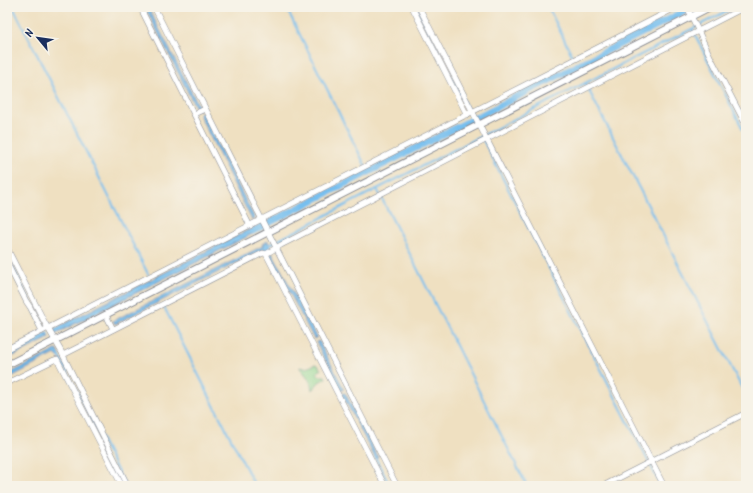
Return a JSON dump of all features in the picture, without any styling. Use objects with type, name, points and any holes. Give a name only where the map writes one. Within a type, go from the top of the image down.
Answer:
[{"type":"street","points":[[140,7],[260,225],[398,486]]},
{"type":"street","points":[[154,7],[199,112],[260,225]]},
{"type":"street","points":[[412,7],[467,115],[476,118],[677,7]]},
{"type":"street","points":[[420,7],[476,118],[484,138],[650,462],[664,486]]},
{"type":"street","points":[[7,349],[689,12],[710,7]]},
{"type":"street","points":[[7,383],[54,360],[112,326],[380,195],[484,138],[588,88],[745,7]]},
{"type":"street","points":[[689,12],[696,32],[746,125]]},
{"type":"street","points":[[7,365],[54,338],[106,315],[260,225],[467,115]]},
{"type":"street","points":[[7,248],[26,301],[42,331]]},
{"type":"street","points":[[272,248],[385,486]]},
{"type":"street","points":[[7,262],[54,338],[122,486]]},
{"type":"street","points":[[106,315],[112,326]]},
{"type":"street","points":[[61,355],[128,486]]},
{"type":"street","points":[[603,486],[746,413]]},
{"type":"green space","points":[[315,364],[318,365],[321,370],[317,372],[319,376],[325,376],[326,378],[319,382],[312,390],[309,380],[300,367],[304,368]]},
{"type":"water","points":[[145,7],[148,7],[200,109],[197,110]]},
{"type":"water","points":[[202,113],[255,219],[252,220],[199,114]]},
{"type":"water","points":[[258,225],[261,228],[260,230],[55,334],[53,331],[54,329]]},
{"type":"water","points":[[268,241],[271,249],[268,251],[264,249],[115,324],[113,321],[263,246],[262,244]]},
{"type":"water","points":[[272,253],[317,337],[314,339],[270,255]]},
{"type":"water","points":[[46,333],[49,338],[7,359],[7,353]]},
{"type":"water","points":[[319,341],[344,389],[341,391],[316,342]]},
{"type":"water","points":[[56,350],[60,356],[58,357],[55,354],[7,379],[7,375]]},
{"type":"water","points":[[345,393],[378,457],[375,458],[342,394]]},
{"type":"waterway","points":[[13,7],[148,274]]},
{"type":"waterway","points":[[286,7],[365,165]]},
{"type":"waterway","points":[[416,7],[467,109]]},
{"type":"waterway","points":[[548,7],[572,55]]},
{"type":"waterway","points":[[253,231],[693,7]]},
{"type":"waterway","points":[[267,246],[735,7]]},
{"type":"waterway","points":[[692,29],[746,135]]},
{"type":"waterway","points":[[585,83],[746,396]]},
{"type":"waterway","points":[[481,136],[661,486]]},
{"type":"waterway","points":[[377,189],[527,486]]},
{"type":"waterway","points":[[7,256],[43,326]]},
{"type":"waterway","points":[[164,307],[255,486]]},
{"type":"waterway","points":[[58,354],[125,486]]},
{"type":"waterway","points":[[375,457],[390,486]]}]
